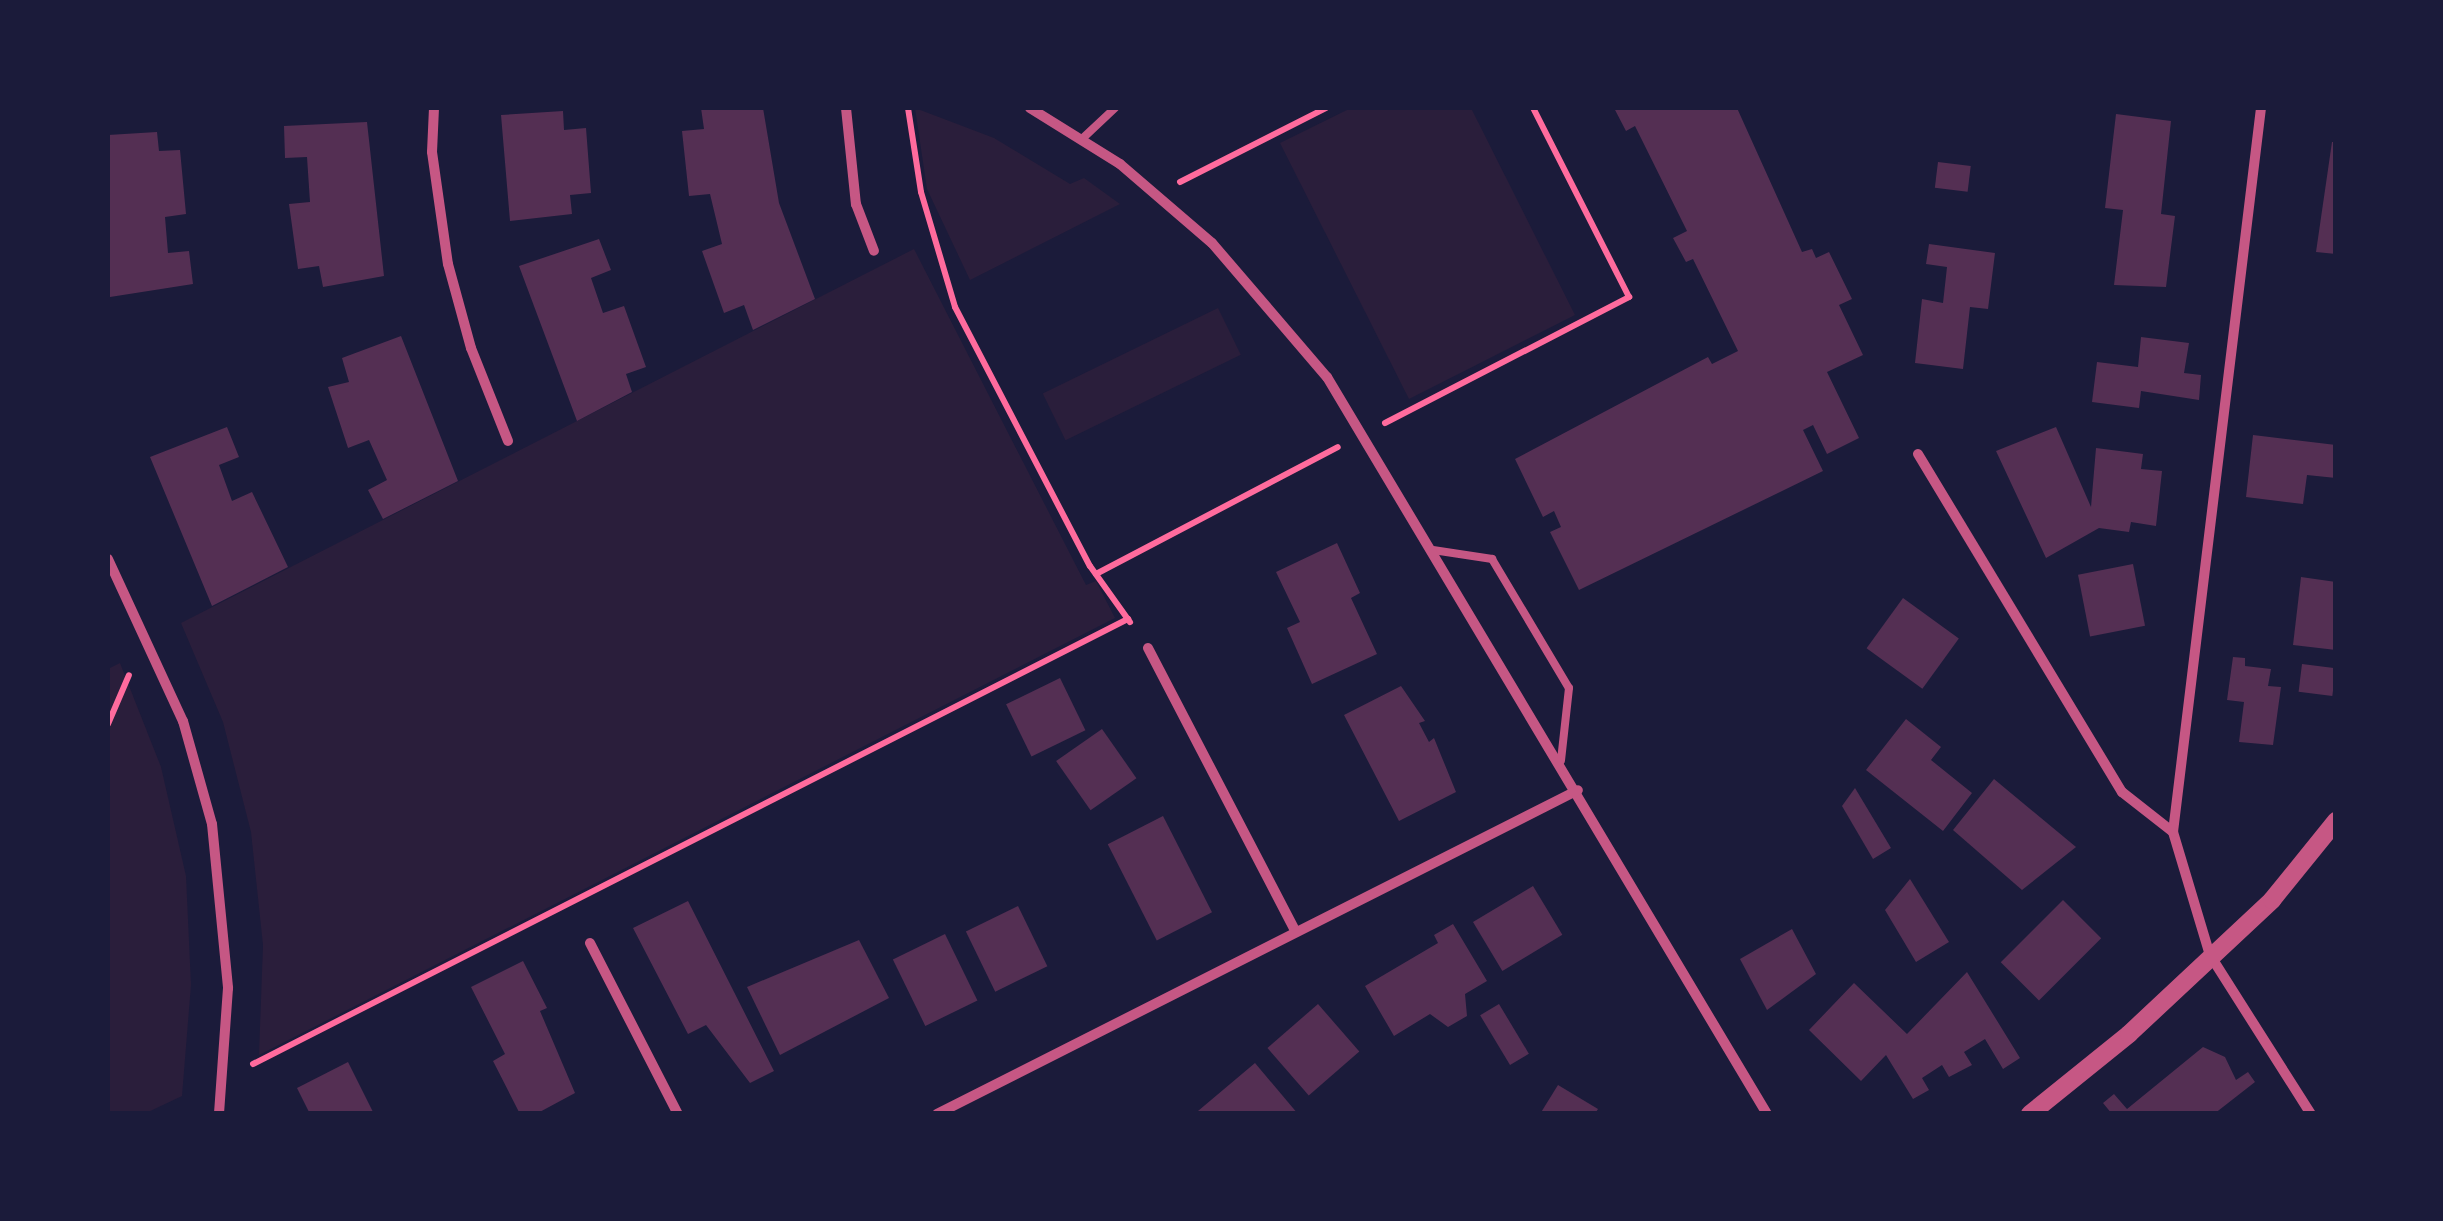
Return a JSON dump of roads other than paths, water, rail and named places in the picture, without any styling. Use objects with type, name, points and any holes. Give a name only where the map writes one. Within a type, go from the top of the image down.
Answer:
[{"type":"street","points":[[434,108],[432,152],[448,264],[471,348],[508,441]]},
{"type":"street","points":[[846,108],[856,204],[874,250]]},
{"type":"street","points":[[1030,108],[1083,138],[1157,193],[1272,305],[1363,434],[1561,761],[1767,1114]]},
{"type":"street","points":[[2261,108],[2174,832],[2210,954],[2311,1114]]},
{"type":"street","points":[[1918,454],[2122,792],[2174,832]]},
{"type":"street","points":[[108,558],[183,721],[212,824],[226,921],[219,1114]]},
{"type":"street","points":[[1148,648],[1296,932]]},
{"type":"street","points":[[936,1114],[1578,790]]},
{"type":"street","points":[[2030,1114],[2129,1034],[2272,900],[2336,821]]},
{"type":"street","points":[[590,943],[678,1114]]},
{"type":"lane","points":[[1083,138],[1115,108]]},
{"type":"lane","points":[[1433,550],[1492,559],[1569,688],[1561,761]]}]
